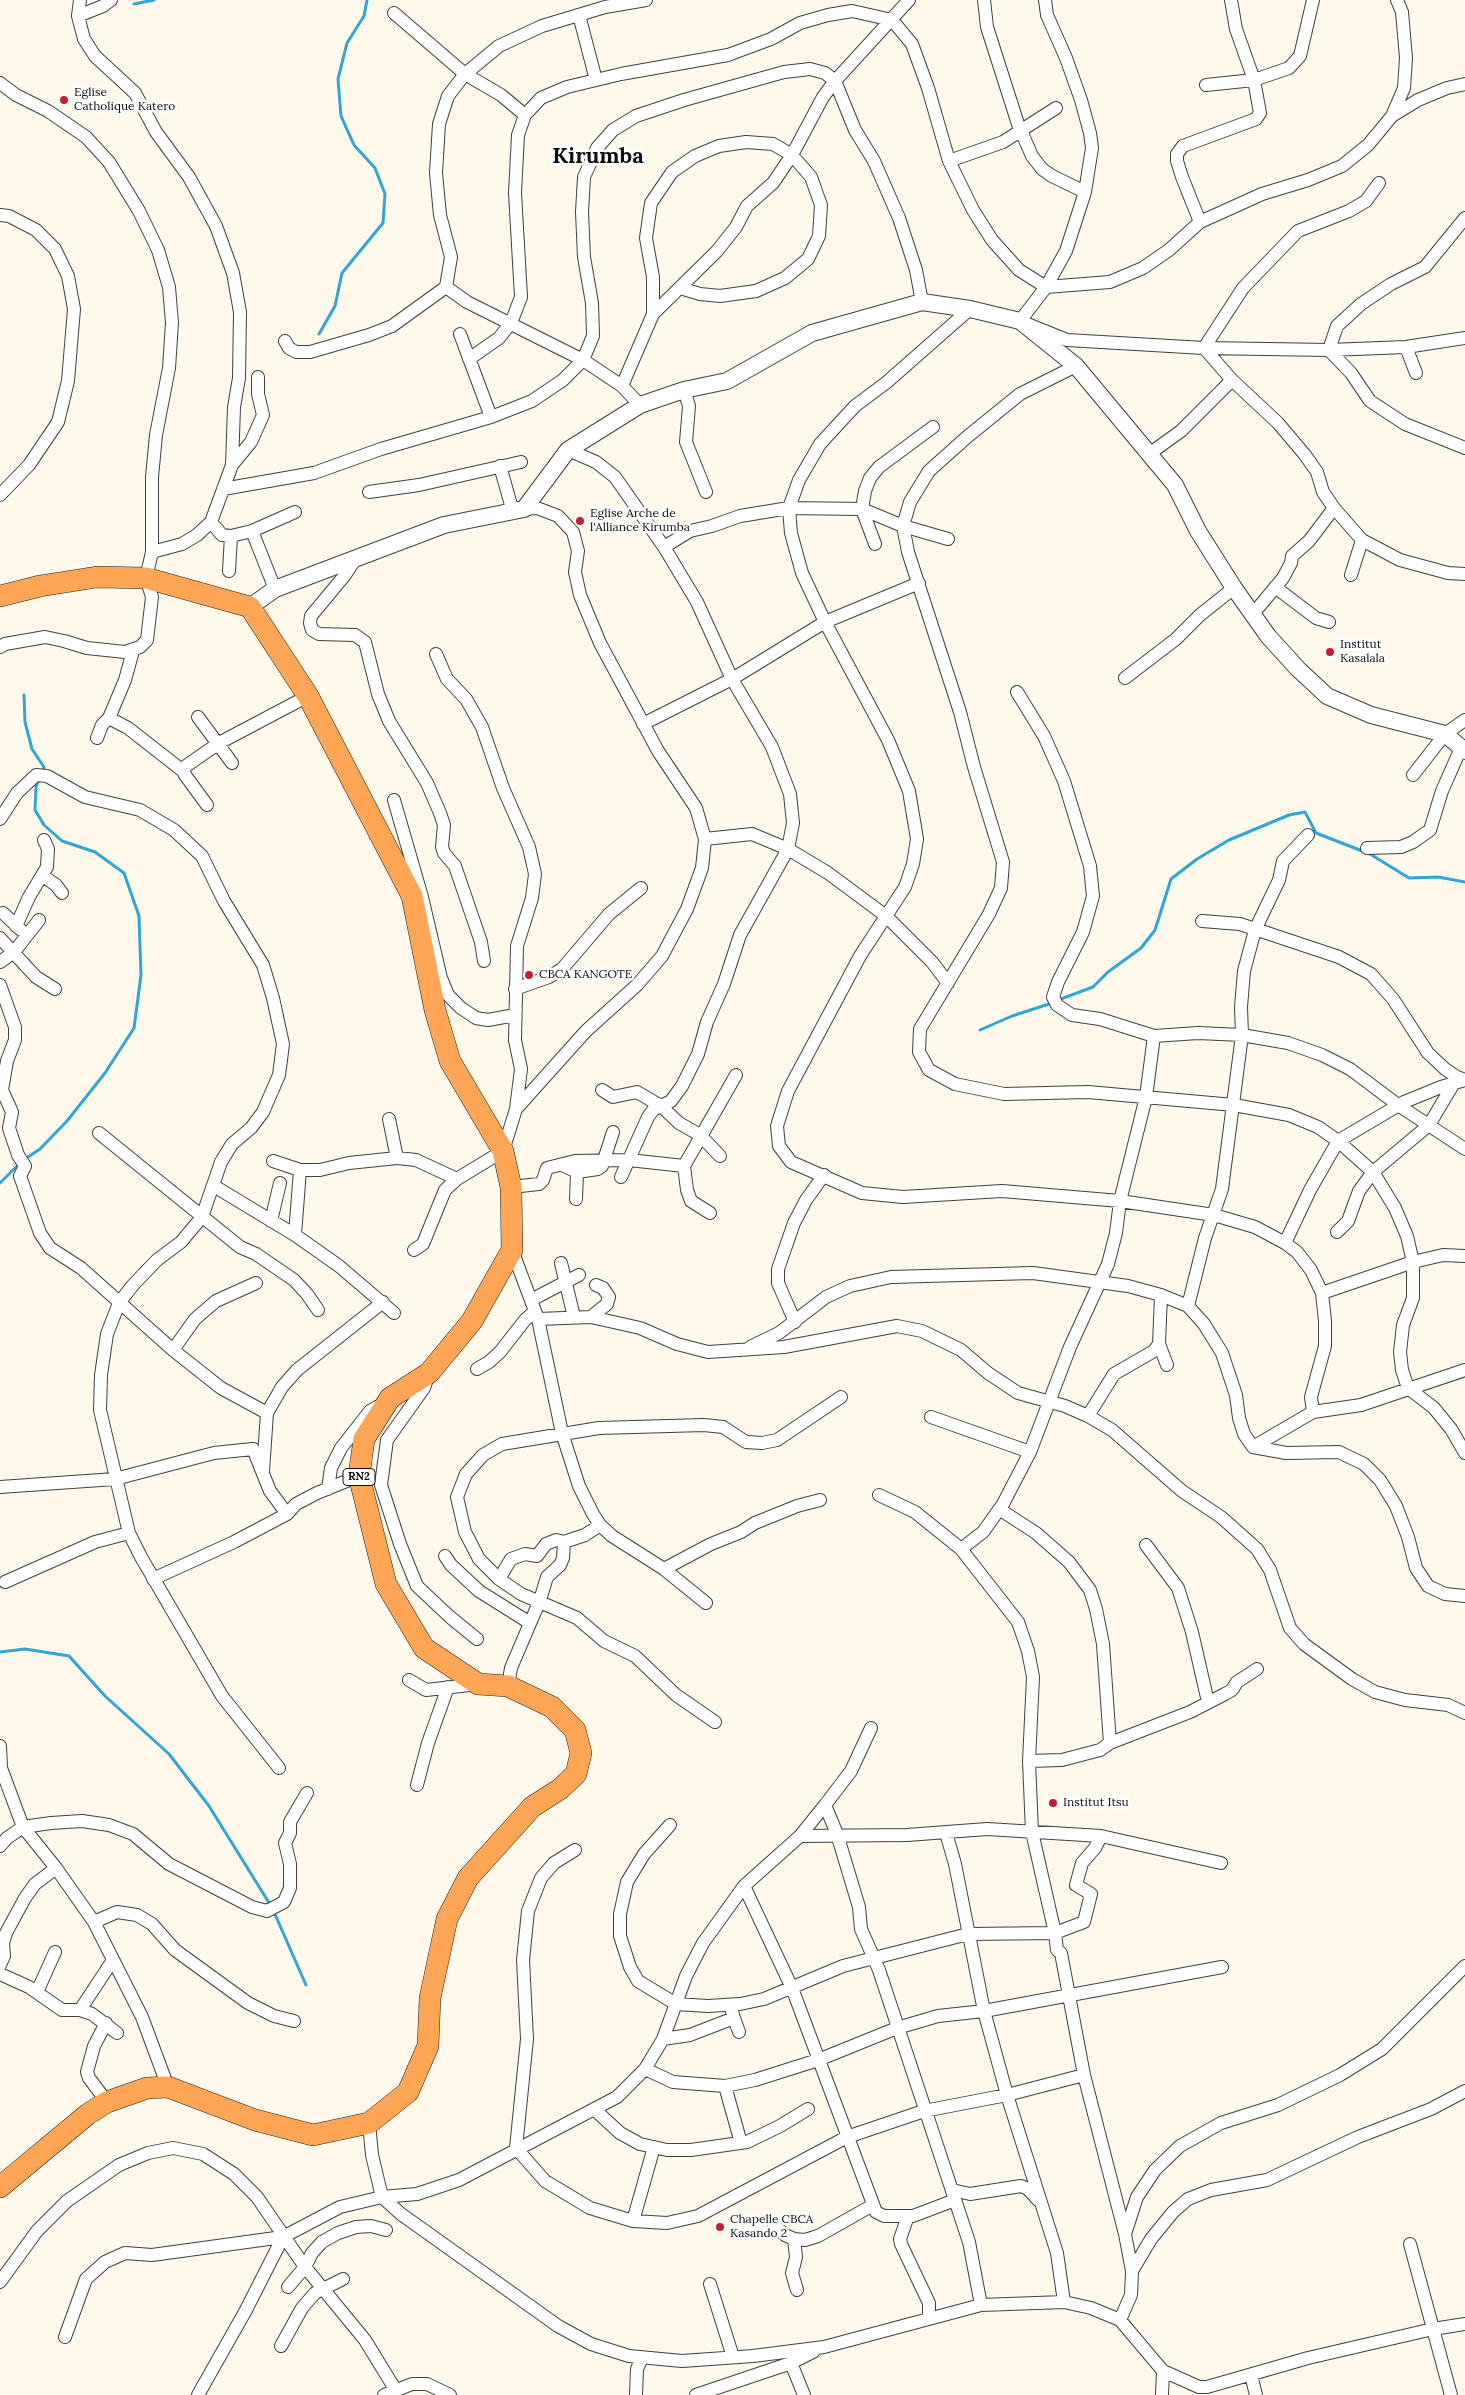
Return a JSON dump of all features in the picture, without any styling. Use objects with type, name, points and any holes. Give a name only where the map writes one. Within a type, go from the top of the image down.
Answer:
[{"type":"highway","points":[[0,596],[40,586],[96,577],[146,578],[250,607]]},
{"type":"highway","name":"RN2","points":[[0,2187],[88,2114],[107,2102],[147,2088],[168,2087],[255,2120],[314,2135],[369,2123],[408,2092],[428,2046],[430,1998],[447,1919],[468,1878],[532,1807],[560,1789],[576,1774],[581,1753],[575,1730],[552,1707],[508,1686],[478,1684],[424,1648],[386,1584],[359,1476],[364,1439],[390,1398],[429,1373],[472,1322],[512,1250],[511,1187],[503,1151],[450,1061],[435,1010],[412,896],[308,696],[250,607]]},
{"type":"street","points":[[80,0],[78,16],[84,39],[95,56],[135,93],[156,132],[189,177],[216,226],[233,273],[240,312],[239,378],[234,407],[232,465],[211,522],[197,535],[182,544],[152,552]]},
{"type":"street","points":[[78,16],[103,6],[111,0]]},
{"type":"street","points":[[285,341],[289,348],[296,352],[310,352],[369,335],[399,321],[446,287],[451,257],[440,215],[436,173],[439,124],[448,96],[465,74],[498,46],[542,26],[605,7],[646,0]]},
{"type":"street","points":[[622,386],[653,314],[718,252],[736,227],[747,206],[773,183],[792,155],[823,97],[835,81],[909,0]]},
{"type":"street","points":[[984,0],[987,27],[1021,130],[1032,156],[1042,169],[1052,176],[1085,192]]},
{"type":"street","points":[[1020,321],[1046,287],[1066,251],[1085,192],[1092,148],[1090,133],[1066,58],[1047,15],[1044,0]]},
{"type":"street","points":[[1200,222],[1182,177],[1177,154],[1183,146],[1195,140],[1256,119],[1260,113],[1254,80],[1236,29],[1231,0]]},
{"type":"street","points":[[1206,85],[1254,80],[1289,68],[1300,56],[1313,0]]},
{"type":"street","points":[[469,359],[499,338],[511,323],[521,297],[515,192],[518,135],[525,115],[542,98],[567,87],[728,55],[772,39],[800,23],[828,15],[852,12],[892,20],[912,44],[928,88],[949,161],[973,210],[992,240],[1019,270],[1046,287],[1110,282],[1143,268],[1169,250],[1200,222],[1262,194],[1308,180],[1342,166],[1368,145],[1392,116],[1404,88],[1406,58],[1402,12],[1397,0]]},
{"type":"street","points":[[394,13],[465,74],[501,95],[525,115]]},
{"type":"street","points":[[579,15],[596,80]]},
{"type":"street","points":[[223,489],[314,473],[381,449],[491,417],[532,401],[563,380],[583,360],[593,336],[592,303],[584,257],[582,212],[584,177],[597,148],[613,130],[636,116],[684,100],[784,72],[810,69],[825,73],[835,81],[855,130],[874,161],[899,218],[916,270],[922,302]]},
{"type":"street","points":[[0,84],[16,95],[48,110],[86,137],[104,156],[139,211],[158,250],[169,287],[172,323],[169,368],[156,435],[152,478],[152,552],[146,578],[152,597],[147,640],[133,651],[125,652],[87,648],[45,638],[5,644],[0,647]]},
{"type":"street","points":[[1392,116],[1418,100],[1447,88],[1465,84]]},
{"type":"street","points":[[949,161],[995,146],[1056,108]]},
{"type":"street","points":[[653,314],[653,278],[646,238],[651,203],[672,172],[695,156],[719,146],[746,142],[773,144],[792,155],[811,177],[820,205],[819,236],[808,259],[785,278],[756,291],[720,296],[700,294],[680,288]]},
{"type":"street","points":[[1204,348],[1243,288],[1298,231],[1349,211],[1366,201],[1378,182]]},
{"type":"street","points":[[0,215],[9,216],[36,230],[55,249],[68,276],[74,309],[68,381],[58,422],[29,466],[0,495]]},
{"type":"street","points":[[1329,350],[1337,326],[1361,304],[1391,284],[1425,266],[1465,218]]},
{"type":"street","points":[[446,287],[467,302],[583,360],[622,386],[640,404]]},
{"type":"street","points":[[518,510],[568,450],[640,404],[684,390],[727,381],[812,333],[922,302],[970,309],[1020,321],[1067,340],[1204,348],[1329,350],[1406,347],[1465,338]]},
{"type":"street","points":[[970,309],[887,382],[855,406],[820,444],[799,480],[789,508],[791,533],[802,573],[825,622],[888,740],[909,791],[917,839],[913,864],[905,887],[860,956],[788,1091],[776,1126],[779,1146],[791,1162],[862,1193],[904,1197],[1002,1191],[1120,1201],[1214,1215],[1254,1227],[1285,1243],[1297,1252],[1311,1270],[1322,1293],[1325,1346],[1311,1397],[1313,1412]]},
{"type":"street","points":[[1020,321],[1076,366],[1175,485],[1198,531],[1234,588],[1268,636],[1298,669],[1327,696],[1371,715],[1445,734],[1463,750],[1442,791],[1430,830],[1413,842],[1401,847],[1367,848]]},
{"type":"street","points":[[460,334],[491,417]]},
{"type":"street","points":[[1406,347],[1416,373]]},
{"type":"street","points":[[1204,348],[1232,380],[1278,423],[1305,455],[1317,472],[1323,492],[1334,508],[1362,540],[1400,560],[1448,573],[1465,574]]},
{"type":"street","points":[[1329,350],[1352,373],[1370,401],[1405,424],[1465,448]]},
{"type":"street","points":[[1076,366],[1020,394],[929,471],[910,502],[903,526],[908,552],[1003,862],[1001,888],[989,914],[920,1029],[919,1052],[929,1070],[955,1084],[1004,1094],[1088,1092],[1234,1105],[1289,1114],[1318,1127],[1338,1141],[1373,1172],[1395,1208],[1407,1236],[1414,1262],[1413,1298],[1404,1325],[1400,1352],[1402,1370],[1408,1388],[1434,1408],[1452,1430],[1465,1453]]},
{"type":"street","points":[[232,465],[251,442],[262,415],[258,394],[258,377]]},
{"type":"street","points":[[1149,454],[1181,431],[1232,380]]},
{"type":"street","points":[[684,390],[689,406],[686,442],[706,492]]},
{"type":"street","points":[[875,544],[862,509],[865,491],[870,478],[879,467],[933,427]]},
{"type":"street","points":[[568,450],[596,462],[615,477],[664,547],[697,602],[732,679],[772,747],[790,794],[793,823],[788,849],[740,935],[724,984],[707,1022],[698,1054],[682,1086],[671,1101],[653,1110],[648,1117],[621,1177]]},
{"type":"street","points":[[369,492],[419,485],[521,462]]},
{"type":"street","points":[[500,466],[518,510]]},
{"type":"street","points":[[250,607],[275,589],[444,525],[537,508],[558,516],[573,532],[578,551],[575,572],[580,595],[600,643],[658,751],[696,808],[705,839],[702,868],[699,877],[687,909],[662,956],[637,985],[586,1030],[516,1109]]},
{"type":"street","points":[[664,547],[690,530],[712,526],[740,516],[789,508],[862,509],[903,526],[948,539]]},
{"type":"street","points":[[1253,614],[1288,570],[1292,556],[1309,541],[1334,508]]},
{"type":"street","points":[[211,522],[222,535],[231,536],[252,531],[295,512]]},
{"type":"street","points":[[252,531],[275,589]]},
{"type":"street","points":[[229,571],[231,536]]},
{"type":"street","points":[[1351,575],[1362,540]]},
{"type":"street","points":[[356,558],[345,575],[311,616],[310,624],[312,630],[318,634],[355,635],[365,642],[378,694],[388,721],[427,783],[440,813],[444,825],[442,847],[444,853],[455,866],[481,942],[484,961]]},
{"type":"street","points":[[643,724],[732,679],[825,622],[919,583]]},
{"type":"street","points":[[1276,587],[1316,618],[1329,622]]},
{"type":"street","points":[[1125,678],[1176,639],[1200,615],[1234,588]]},
{"type":"street","points":[[97,738],[102,724],[109,718],[125,680],[133,651]]},
{"type":"street","points":[[414,1250],[423,1244],[445,1190],[457,1179],[503,1151],[516,1109],[521,1069],[515,1040],[514,989],[516,946],[532,898],[535,874],[529,847],[503,788],[482,727],[466,699],[447,680],[436,654]]},
{"type":"street","points":[[1017,692],[1044,736],[1064,781],[1090,866],[1093,896],[1082,932],[1058,982],[1055,1001],[1072,1015],[1100,1019],[1154,1036],[1198,1033],[1242,1035],[1288,1043],[1322,1054],[1350,1069],[1398,1106],[1465,1149]]},
{"type":"street","points":[[183,771],[219,743],[308,696]]},
{"type":"street","points":[[198,717],[232,763]]},
{"type":"street","points":[[109,718],[128,728],[183,771],[207,805]]},
{"type":"street","points":[[1413,775],[1445,734],[1465,720]]},
{"type":"street","points":[[0,819],[18,793],[41,776],[85,797],[140,810],[174,830],[202,856],[224,901],[263,965],[273,998],[283,1044],[279,1075],[263,1112],[251,1128],[232,1144],[221,1162],[202,1218],[181,1242],[157,1260],[118,1303],[107,1334],[101,1374],[100,1410],[129,1533],[153,1579],[222,1696],[280,1768]]},
{"type":"street","points":[[394,800],[422,897],[441,978],[448,995],[461,1008],[476,1018],[488,1020],[515,1015]]},
{"type":"street","points":[[705,839],[752,834],[788,849],[828,873],[886,916],[932,962],[948,983]]},
{"type":"street","points":[[1188,1306],[1205,1238],[1222,1189],[1242,1035],[1241,1007],[1244,971],[1255,930],[1279,880],[1283,861],[1308,835]]},
{"type":"street","points":[[16,926],[29,897],[47,867],[48,849],[44,840]]},
{"type":"street","points":[[43,876],[56,884],[62,893]]},
{"type":"street","points":[[514,989],[549,977],[562,969],[609,914],[641,888]]},
{"type":"street","points":[[3,913],[26,935]]},
{"type":"street","points":[[0,962],[14,952],[39,920]]},
{"type":"street","points":[[1202,921],[1240,924],[1339,956],[1371,974],[1393,999],[1428,1053],[1461,1081]]},
{"type":"street","points":[[0,938],[36,977],[55,989]]},
{"type":"street","points":[[0,985],[15,1027],[15,1040],[7,1061],[2,1090],[12,1112],[10,1128],[18,1155],[26,1166],[20,1176],[40,1233],[50,1248],[81,1268],[118,1303],[173,1350],[221,1388],[267,1413]]},
{"type":"street","points":[[961,1549],[983,1532],[1000,1508],[1030,1452],[1070,1347],[1108,1264],[1116,1233],[1120,1201],[1146,1097],[1154,1036]]},
{"type":"street","points":[[710,1214],[691,1201],[687,1190],[684,1166],[736,1075]]},
{"type":"street","points":[[1285,1243],[1310,1190],[1338,1141],[1398,1106],[1441,1087],[1461,1081]]},
{"type":"street","points":[[1337,1232],[1348,1221],[1359,1191],[1373,1172],[1429,1125],[1461,1081]]},
{"type":"street","points":[[602,1090],[612,1097],[637,1092],[661,1106],[679,1123],[700,1135],[720,1156]]},
{"type":"street","points":[[389,1119],[397,1158]]},
{"type":"street","points":[[562,1165],[578,1172],[598,1169],[604,1160],[613,1132]]},
{"type":"street","points":[[99,1133],[240,1247],[256,1254],[294,1280],[318,1310]]},
{"type":"street","points":[[273,1161],[300,1170],[331,1169],[349,1163],[397,1158],[416,1160],[457,1179]]},
{"type":"street","points":[[511,1187],[539,1184],[543,1180],[547,1168],[575,1162],[629,1160],[684,1166]]},
{"type":"street","points":[[295,1235],[300,1170]]},
{"type":"street","points":[[576,1199],[578,1172]]},
{"type":"street","points":[[795,1322],[778,1283],[778,1269],[794,1223],[806,1200],[824,1176]]},
{"type":"street","points":[[271,1221],[280,1183]]},
{"type":"street","points":[[214,1186],[295,1235],[339,1266],[394,1313]]},
{"type":"street","points":[[512,1250],[534,1310],[562,1433],[579,1486],[600,1525],[612,1536],[664,1569],[706,1603]]},
{"type":"street","points":[[1322,1293],[1414,1262],[1443,1255],[1465,1256]]},
{"type":"street","points":[[561,1263],[574,1317]]},
{"type":"street","points":[[742,1350],[779,1333],[826,1297],[850,1286],[891,1277],[1033,1273],[1128,1286],[1162,1295],[1188,1306],[1204,1324],[1222,1353],[1236,1395],[1239,1418],[1244,1434],[1253,1446],[1286,1453],[1339,1452],[1364,1464],[1380,1480],[1396,1506],[1408,1537],[1416,1568],[1428,1586],[1445,1594],[1465,1596]]},
{"type":"street","points":[[477,1369],[489,1362],[500,1352],[534,1310],[566,1283],[579,1275]]},
{"type":"street","points":[[173,1350],[196,1319],[216,1301],[256,1283]]},
{"type":"street","points":[[591,1317],[607,1304],[609,1297],[603,1288],[596,1286]]},
{"type":"street","points":[[1162,1295],[1159,1344],[1167,1365]]},
{"type":"street","points":[[263,1473],[267,1413],[282,1387],[297,1370],[383,1302]]},
{"type":"street","points":[[534,1310],[574,1317],[591,1317],[640,1328],[677,1344],[708,1352],[784,1347],[897,1326],[922,1331],[961,1350],[988,1373],[1018,1393],[1088,1416],[1112,1430],[1182,1491],[1221,1517],[1257,1549],[1270,1570],[1290,1628],[1304,1644],[1352,1679],[1375,1692],[1405,1700],[1448,1705],[1465,1714]]},
{"type":"street","points":[[1088,1416],[1114,1374],[1154,1351],[1159,1344]]},
{"type":"street","points":[[1253,1446],[1313,1412],[1361,1406],[1408,1388],[1465,1370]]},
{"type":"street","points":[[429,1373],[424,1388],[387,1440],[381,1485],[400,1544],[417,1586],[477,1639]]},
{"type":"street","points":[[715,1722],[676,1696],[635,1656],[604,1641],[577,1618],[540,1600],[521,1594],[500,1579],[479,1559],[465,1532],[457,1497],[466,1474],[483,1455],[502,1444],[599,1428],[704,1425],[722,1428],[746,1442],[762,1443],[777,1440],[840,1397]]},
{"type":"street","points":[[328,1489],[331,1468],[341,1448],[370,1411],[390,1398]]},
{"type":"street","points":[[931,1417],[1030,1452]]},
{"type":"street","points":[[0,1486],[115,1479],[214,1453],[253,1449],[270,1491],[287,1514]]},
{"type":"street","points":[[153,1579],[234,1542],[287,1514],[296,1504],[359,1476]]},
{"type":"street","points":[[878,1495],[915,1512],[961,1549],[1018,1622],[1028,1651],[1033,1678],[1030,1761],[1032,1832],[1055,1933],[1057,1950],[1061,1954],[1084,2075],[1125,2234],[1132,2272],[1131,2295],[1120,2320]]},
{"type":"street","points":[[664,1569],[712,1544],[741,1532],[755,1523],[798,1506],[820,1500]]},
{"type":"street","points":[[1000,1508],[1036,1533],[1069,1562],[1090,1590],[1096,1608],[1102,1644],[1110,1743]]},
{"type":"street","points":[[500,1579],[511,1559],[525,1554],[537,1556],[546,1544],[556,1540],[564,1542],[585,1535],[600,1525]]},
{"type":"street","points":[[5,1582],[95,1542],[129,1533]]},
{"type":"street","points":[[508,1686],[510,1668],[548,1577],[560,1565],[563,1558],[564,1542]]},
{"type":"street","points":[[1146,1545],[1178,1588],[1192,1632],[1208,1702]]},
{"type":"street","points":[[445,1556],[479,1591],[530,1623]]},
{"type":"street","points":[[1030,1761],[1062,1760],[1100,1750],[1110,1743],[1190,1712],[1232,1690],[1237,1682],[1257,1669]]},
{"type":"street","points":[[409,1680],[426,1690],[478,1684]]},
{"type":"street","points":[[417,1785],[428,1743],[448,1687]]},
{"type":"street","points":[[65,2338],[86,2279],[104,2262],[125,2254],[152,2255],[283,2238],[340,2207],[382,2197],[417,2194],[459,2180],[516,2148],[617,2097],[645,2069],[663,2039],[686,1976],[703,1943],[744,1886],[800,1836],[826,1805],[851,1771],[871,1728]]},
{"type":"street","points":[[0,1746],[1,1768],[23,1828],[56,1868],[94,1922],[142,2017],[168,2087]]},
{"type":"street","points":[[0,1846],[6,1838],[23,1828],[51,1822],[74,1821],[109,1825],[133,1834],[169,1864],[252,1907],[272,1909],[284,1902],[292,1878],[285,1843],[290,1833],[290,1822],[307,1793]]},
{"type":"street","points":[[826,1805],[837,1834],[859,1907],[861,1929],[898,2028],[969,2242],[981,2305]]},
{"type":"street","points":[[670,1825],[644,1854],[626,1882],[620,1914],[620,1936],[630,1967],[638,1980],[676,2004],[730,2005],[764,1999],[818,1975],[873,1958],[968,1934],[1055,1933],[1084,1922],[1092,1894],[1076,1885],[1082,1863],[1095,1848],[1101,1836]]},
{"type":"street","points":[[800,1836],[837,1834],[907,1835],[987,1829],[1101,1836],[1221,1863]]},
{"type":"street","points":[[946,1833],[955,1864],[984,2011],[1007,2095],[1057,2253],[1064,2302]]},
{"type":"street","points":[[575,1850],[554,1863],[541,1878],[528,1911],[523,1960],[527,2039],[516,2148],[545,2181],[590,2208],[633,2221],[667,2223],[698,2216],[847,2137],[924,2111],[1007,2095],[1084,2075]]},
{"type":"street","points":[[0,1966],[4,1956],[3,1943],[6,1933],[25,1898],[35,1884],[56,1868]]},
{"type":"street","points":[[744,1886],[792,1988],[876,2212],[884,2216],[914,2216],[954,2195],[1020,2186],[1028,2189],[1042,2204]]},
{"type":"street","points":[[94,1922],[117,1912],[137,1915],[152,1924],[175,1950],[248,2002],[274,2016],[294,2021]]},
{"type":"street","points":[[37,1992],[55,1952]]},
{"type":"street","points":[[80,2010],[113,1960]]},
{"type":"street","points":[[1125,2234],[1136,2197],[1154,2170],[1180,2146],[1221,2123],[1278,2105],[1340,2075],[1382,2049],[1465,1966]]},
{"type":"street","points":[[645,2069],[673,2082],[725,2086],[755,2080],[818,2060],[898,2028],[938,2016],[984,2011],[1222,1967]]},
{"type":"street","points":[[0,1974],[37,1992],[62,2010],[80,2010],[92,2014],[117,2032]]},
{"type":"street","points":[[730,2005],[739,2032]]},
{"type":"street","points":[[663,2039],[690,2035],[734,2018]]},
{"type":"street","points":[[106,2023],[94,2046],[87,2072],[88,2078],[107,2102]]},
{"type":"street","points":[[725,2086],[741,2143]]},
{"type":"street","points":[[1132,2272],[1151,2239],[1173,2212],[1188,2199],[1211,2190],[1267,2180],[1358,2137],[1431,2109],[1465,2091]]},
{"type":"street","points":[[594,2109],[620,2132],[640,2144],[667,2150],[691,2150],[741,2143],[780,2126],[808,2108]]},
{"type":"street","points":[[369,2123],[372,2155],[382,2197],[401,2214],[558,2326],[591,2344],[629,2356],[682,2361],[824,2347],[981,2305],[1064,2302],[1091,2308],[1120,2320],[1163,2371],[1199,2387],[1203,2391],[1308,2358],[1433,2329],[1465,2324]]},
{"type":"street","points":[[633,2221],[654,2147]]},
{"type":"street","points":[[0,2282],[37,2231],[67,2201],[119,2165],[148,2153],[173,2148],[203,2154],[234,2174],[257,2197],[305,2268],[365,2340],[390,2392],[413,2390],[426,2384],[450,2395]]},
{"type":"street","points":[[774,2225],[794,2239],[805,2240],[818,2236],[873,2205]]},
{"type":"street","points":[[908,2216],[900,2239],[901,2244],[929,2303],[929,2319]]},
{"type":"street","points":[[288,2287],[305,2268],[312,2253],[322,2242],[338,2233],[356,2227],[372,2226],[386,2230]]},
{"type":"street","points":[[198,2395],[246,2310],[283,2238]]},
{"type":"street","points":[[794,2239],[796,2257],[792,2273],[797,2290]]},
{"type":"street","points":[[1410,2244],[1450,2395]]},
{"type":"street","points":[[281,2346],[302,2308],[322,2288],[343,2280]]},
{"type":"street","points":[[710,2284],[733,2357]]},
{"type":"street","points":[[696,2395],[791,2362],[824,2347]]},
{"type":"street","points":[[636,2395],[637,2369],[642,2358]]},
{"type":"street","points":[[791,2362],[804,2395]]},
{"type":"street","points":[[1162,2395],[1163,2371]]},
{"type":"street","points":[[1251,2375],[1256,2395]]},
{"type":"waterway","points":[[134,4],[154,0]]},
{"type":"waterway","points":[[319,334],[335,306],[342,273],[383,223],[385,194],[375,168],[354,145],[341,116],[338,79],[347,43],[364,16],[367,0]]},
{"type":"waterway","points":[[24,695],[25,722],[32,749],[44,767],[42,773]]},
{"type":"waterway","points":[[25,1159],[40,1149],[67,1121],[105,1073],[134,1028],[141,975],[139,916],[124,873],[95,852],[62,841],[44,825],[35,810],[36,787],[39,778]]},
{"type":"waterway","points":[[1058,1000],[1093,987],[1108,972],[1141,948],[1155,930],[1171,879],[1197,859],[1229,840],[1289,815],[1305,812],[1316,833],[1370,854],[1409,878],[1438,877],[1465,882]]},
{"type":"waterway","points":[[980,1030],[1012,1016],[1052,1003]]},
{"type":"waterway","points":[[0,1183],[20,1163]]},
{"type":"waterway","points":[[0,1652],[25,1649],[69,1656],[105,1696],[169,1754],[209,1806],[271,1906]]},
{"type":"waterway","points":[[274,1912],[306,1985]]},
{"type":"place","name":"Eglise Catholique Katero","points":[[64,100]]},
{"type":"place","name":"Eglise Arche de l'Alliance Kirumba","points":[[580,521]]},
{"type":"place","name":"Institut Kasalala","points":[[1330,652]]},
{"type":"place","name":"CBCA KANGOTE","points":[[529,975]]},
{"type":"place","name":"Institut Itsu","points":[[1053,1803]]},
{"type":"place","name":"Chapelle CBCA Kasando 2","points":[[720,2227]]},
{"type":"district","name":"Kirumba","points":[[598,157]]}]
